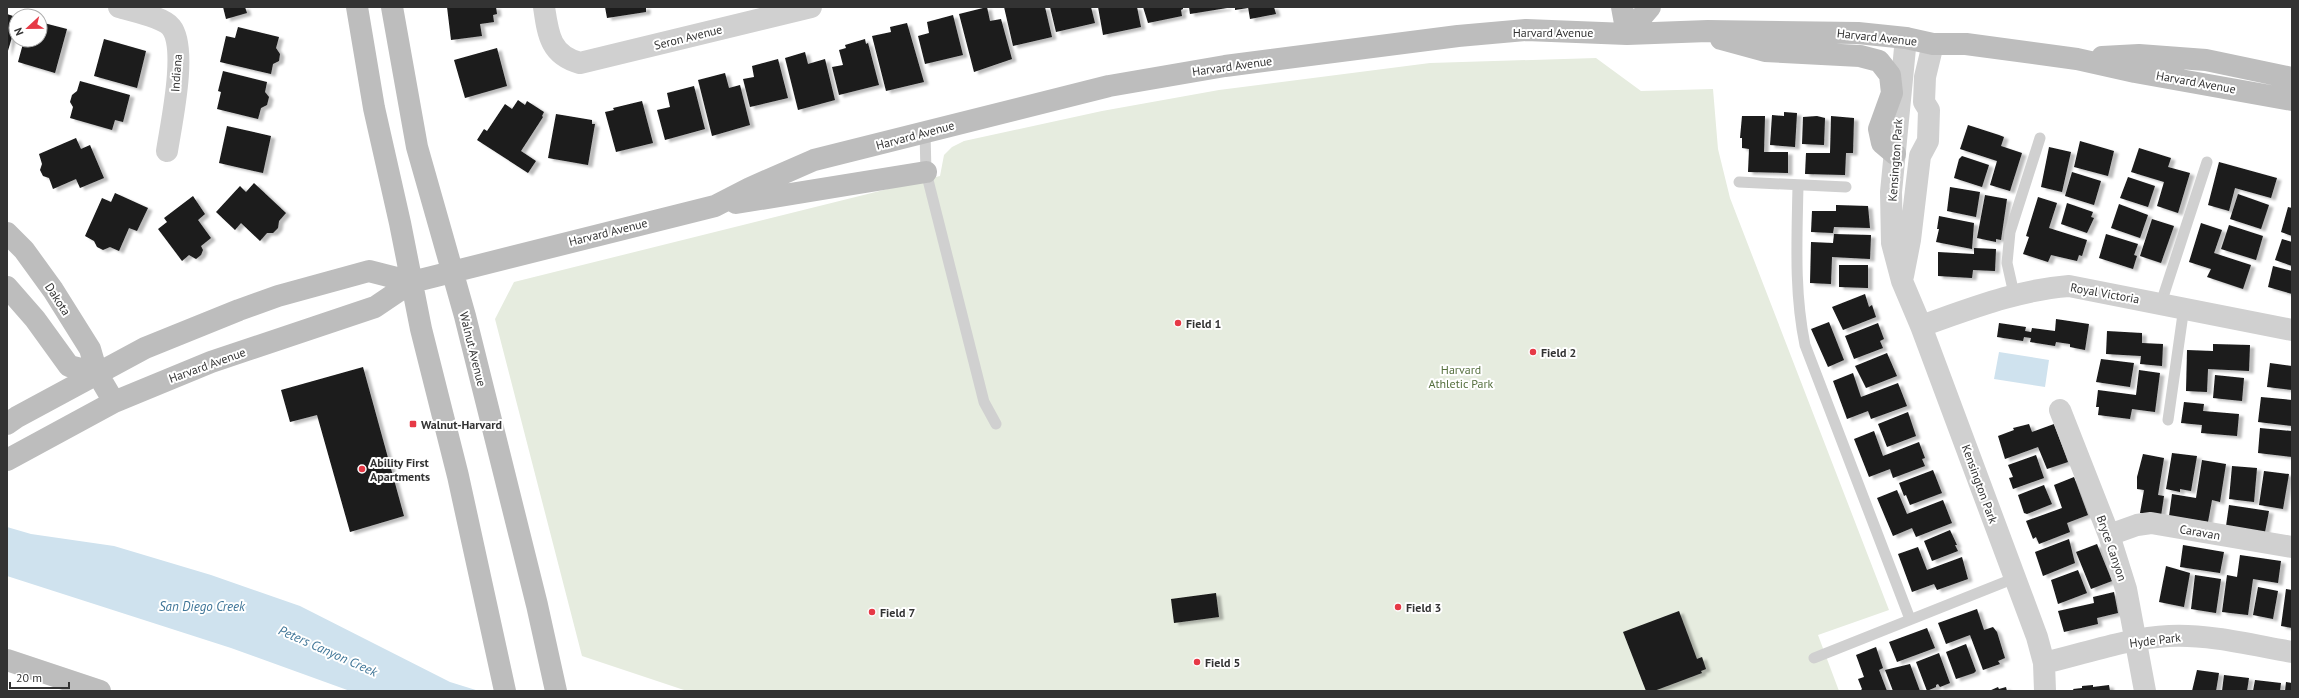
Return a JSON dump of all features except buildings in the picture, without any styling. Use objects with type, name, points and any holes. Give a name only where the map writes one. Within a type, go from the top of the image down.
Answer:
[{"type":"main road","points":[[357,7],[374,108],[412,282],[504,684]]},
{"type":"main road","name":"Walnut Avenue","points":[[392,7],[418,147],[452,270],[534,591],[556,691]]},
{"type":"main road","points":[[1622,7],[1627,34]]},
{"type":"main road","points":[[1627,34],[1650,7]]},
{"type":"main road","name":"Harvard Avenue","points":[[7,460],[114,402],[211,362],[375,307],[412,282],[452,270],[715,206],[750,188],[814,160],[1109,86],[1225,66],[1458,36],[1518,31],[1627,34],[1695,32],[1858,33],[1906,38],[1933,44],[1966,44],[2077,59],[2135,72],[2292,100]]},
{"type":"main road","points":[[1695,32],[1765,51],[1860,56],[1879,61],[1890,75],[1892,93],[1879,129],[1882,143],[1894,154]]},
{"type":"main road","name":"Harvard Avenue","points":[[2077,59],[2139,55],[2206,60],[2292,78]]},
{"type":"main road","points":[[715,206],[926,172]]},
{"type":"main road","name":"Dakota","points":[[10,242],[53,290],[90,349],[97,373],[114,402]]},
{"type":"main road","points":[[7,424],[16,417],[145,348],[196,326],[278,296],[369,271],[412,282]]},
{"type":"main road","points":[[7,287],[35,319],[69,366],[97,373]]},
{"type":"main road","points":[[7,660],[100,691]]},
{"type":"street","name":"Indiana","points":[[119,7],[159,20],[171,26],[177,42],[179,66],[167,151]]},
{"type":"street","name":"Seron Avenue","points":[[544,7],[548,34],[555,48],[566,59],[580,63],[595,61],[787,10],[811,7]]},
{"type":"street","name":"Kensington Park","points":[[1906,38],[1891,192],[1892,243],[1902,281],[1921,326],[2037,637],[2044,663],[2045,691]]},
{"type":"street","name":"Kensington Park","points":[[1902,281],[1910,240],[1920,156],[1928,142],[1929,110],[1924,102],[1925,77],[1933,44]]},
{"type":"street","name":"Royal Victoria","points":[[1921,326],[2014,294],[2039,288],[2069,286],[2184,307],[2292,330]]},
{"type":"street","name":"Bryce Canyon","points":[[2060,410],[2109,535],[2126,589],[2145,691]]},
{"type":"street","name":"Caravan","points":[[2109,535],[2137,525],[2151,523],[2292,547]]},
{"type":"street","name":"Hyde Park","points":[[2044,663],[2136,641],[2168,636],[2196,637],[2292,652]]},
{"type":"lane","points":[[925,133],[926,172],[984,402],[996,424]]},
{"type":"lane","points":[[2014,294],[2006,263],[2010,232],[2040,138]]},
{"type":"lane","points":[[1894,154],[1920,156]]},
{"type":"lane","points":[[2161,303],[2207,162]]},
{"type":"lane","points":[[1739,182],[1846,187]]},
{"type":"lane","points":[[1798,185],[1796,281],[1799,317],[1805,346],[1910,619]]},
{"type":"lane","points":[[2168,420],[2184,307]]},
{"type":"lane","points":[[1814,658],[2015,578]]},
{"type":"green space","name":"Harvard Athletic Park","points":[[1596,58],[1641,91],[1713,89],[1718,149],[1730,198],[1889,610],[1818,635],[1839,691],[687,691],[582,656],[495,319],[514,282],[940,176],[944,155],[952,147],[964,141],[1102,111],[1219,90],[1430,63]]},
{"type":"water","points":[[1999,352],[2049,360],[2045,387],[1994,379]]},
{"type":"water","name":"San Diego Creek","points":[[7,527],[31,534],[114,546],[211,575],[300,606],[450,682],[479,691],[350,691],[231,648],[7,576]]},
{"type":"place","name":"Field 1","points":[[1178,323]]},
{"type":"place","name":"Field 2","points":[[1533,352]]},
{"type":"place","name":"Walnut-Harvard","points":[[413,424]]},
{"type":"place","name":"Ability First Apartments","points":[[362,469]]},
{"type":"place","name":"Field 3","points":[[1398,607]]},
{"type":"place","name":"Field 7","points":[[872,612]]},
{"type":"place","name":"Field 5","points":[[1197,662]]},
{"type":"water label","name":"Peters Canyon Creek","points":[[328,651]]}]
